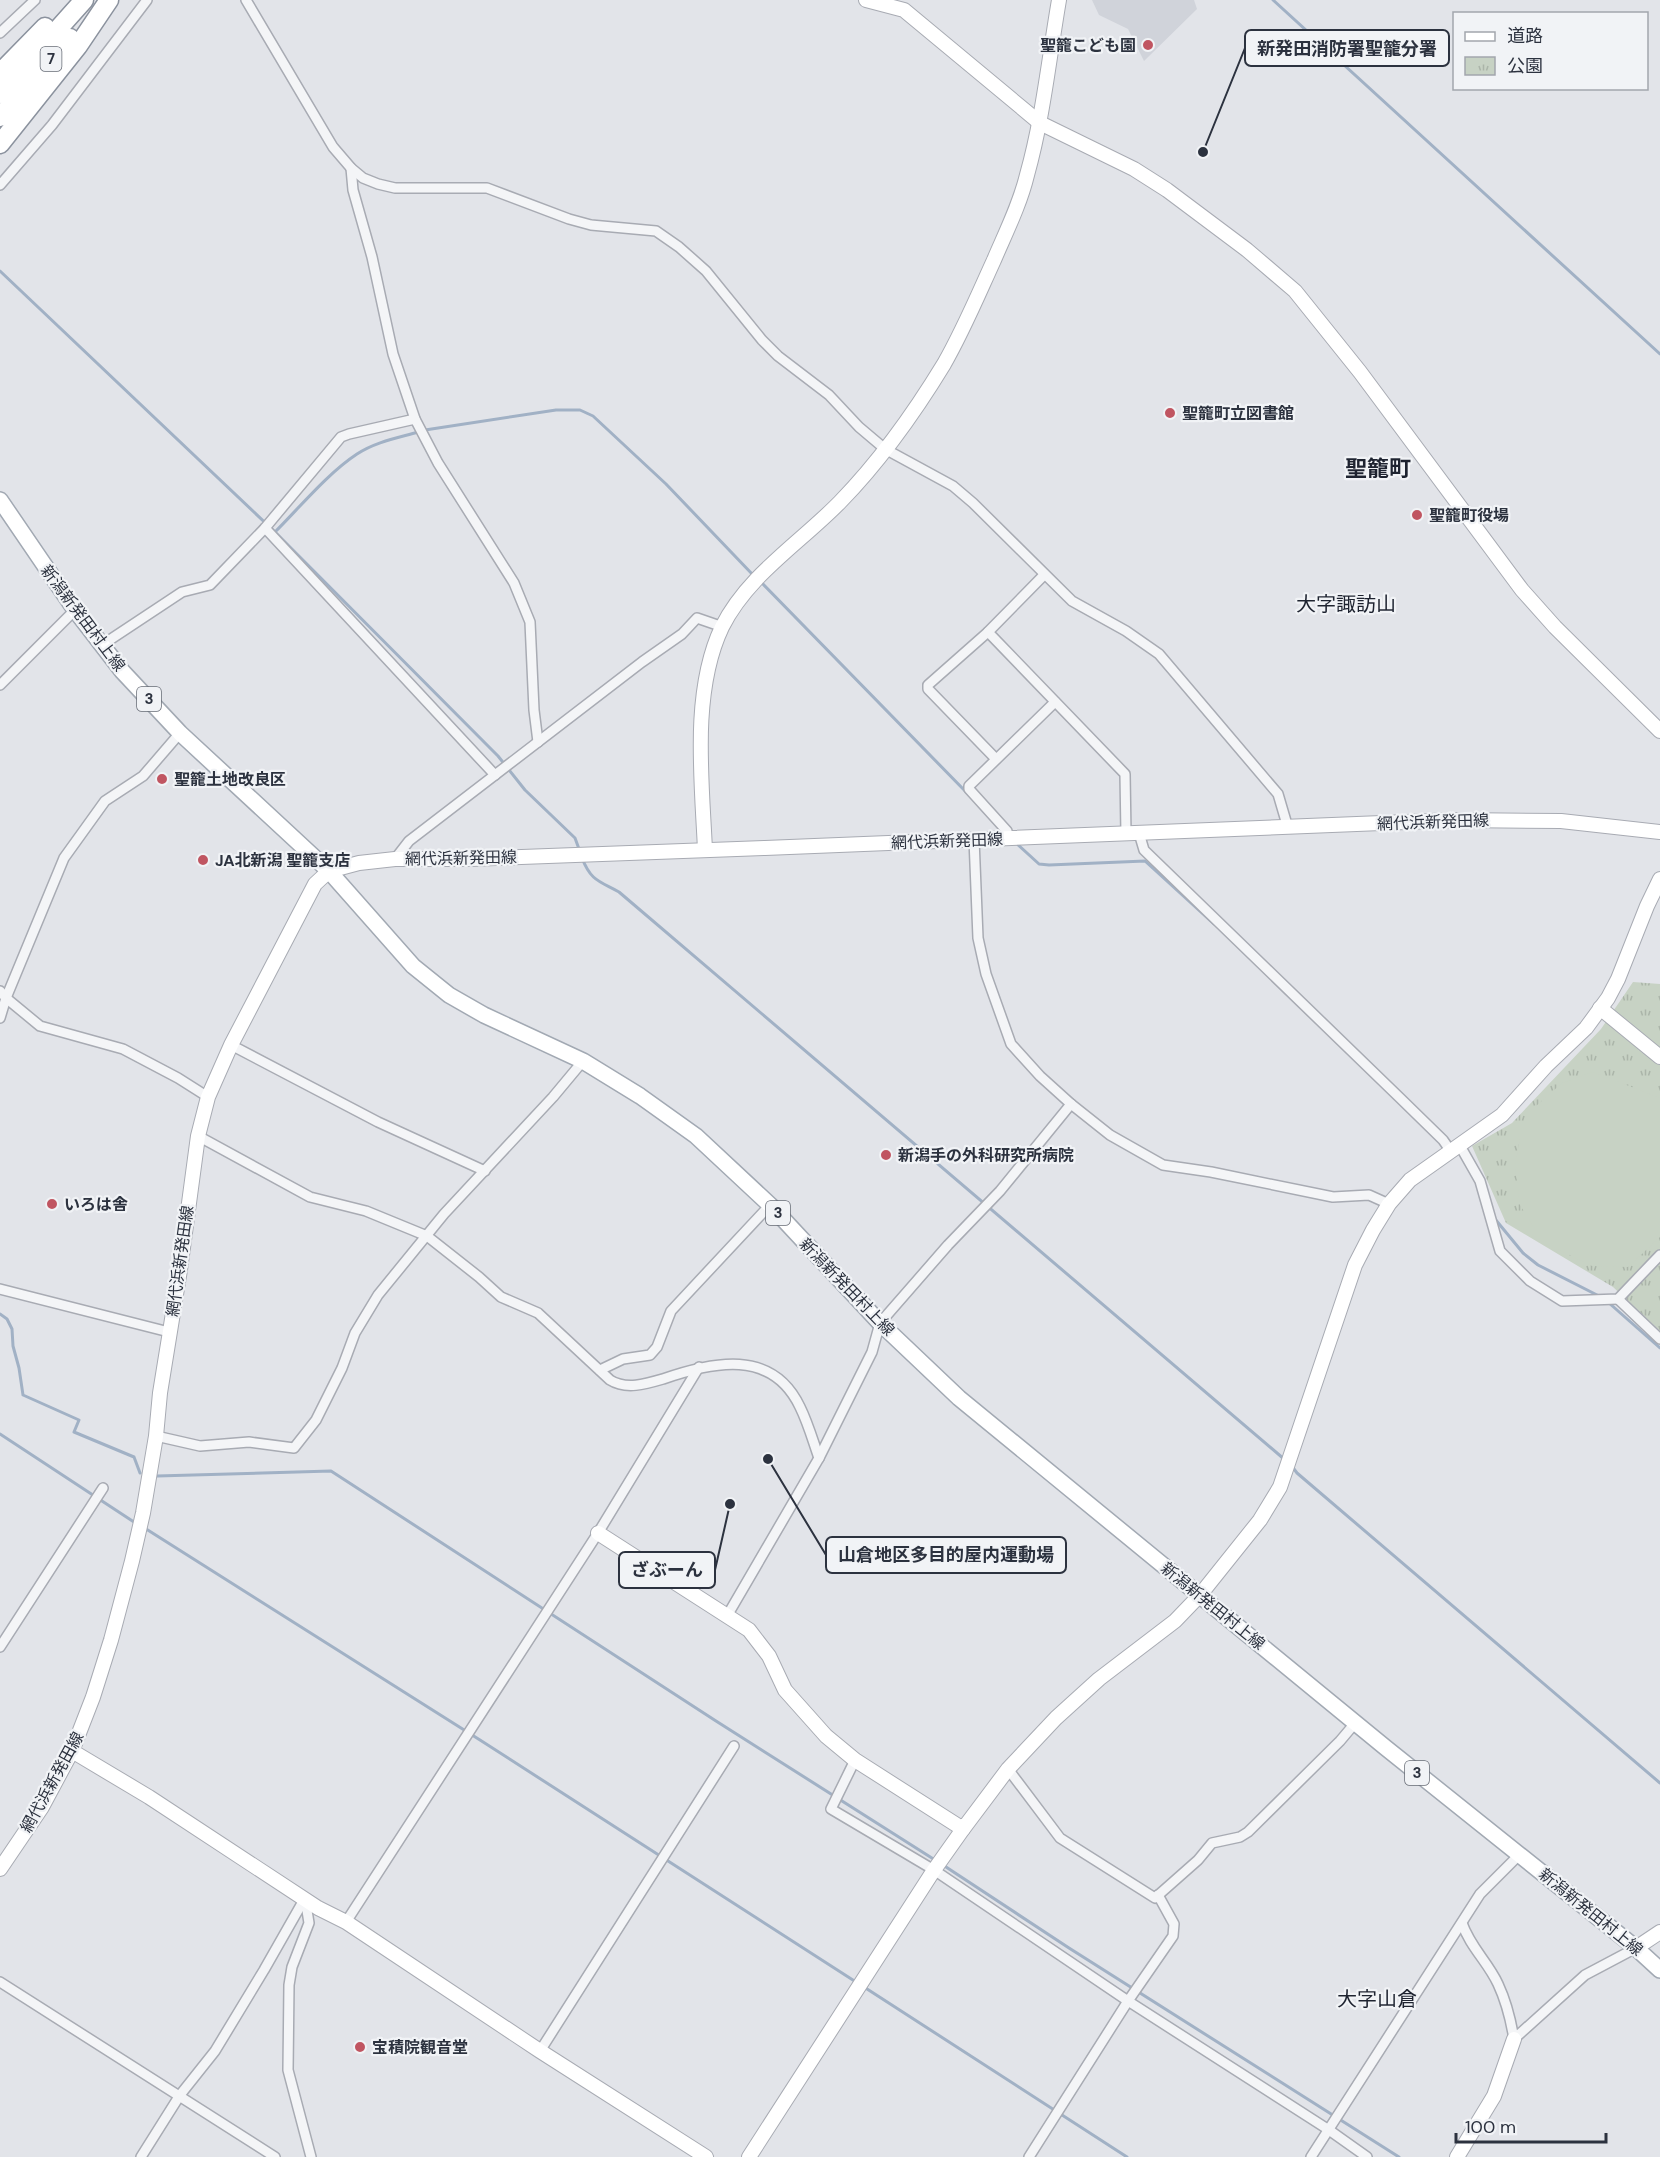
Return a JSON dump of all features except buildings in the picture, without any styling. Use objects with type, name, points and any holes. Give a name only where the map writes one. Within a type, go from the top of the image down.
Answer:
[{"type":"highway","points":[[0,73],[73,0]]},
{"type":"highway","name":"7","points":[[0,94],[84,0]]},
{"type":"highway","name":"7","points":[[0,117],[102,0]]},
{"type":"highway","points":[[0,144],[78,46],[109,0]]},
{"type":"main road","name":"新潟新発田村上線","points":[[0,500],[75,610],[122,671],[180,733],[329,871],[413,966],[449,995],[484,1015],[583,1061],[640,1096],[696,1136],[770,1205],[880,1323],[959,1398],[1636,1948],[1660,1970]]},
{"type":"street","points":[[0,33],[35,0]]},
{"type":"street","points":[[0,185],[52,125],[147,0]]},
{"type":"street","points":[[246,0],[333,147],[351,168],[371,181],[395,188],[487,188],[591,225],[634,227],[656,231],[679,247],[706,271],[762,340],[778,356],[829,395],[859,427],[885,449],[953,486],[1072,601],[1126,631],[1160,654],[1278,794],[1288,828]]},
{"type":"street","points":[[867,0],[907,5],[1040,123],[1134,169],[1167,190],[1247,250],[1295,291],[1360,372],[1522,590],[1660,731]]},
{"type":"street","points":[[705,850],[700,729],[704,688],[723,627],[754,580],[839,503],[885,449],[933,381],[957,341],[1027,178],[1040,123],[1059,0]]},
{"type":"street","points":[[351,168],[353,190],[372,256],[393,354],[416,419],[438,463],[514,583],[526,609],[530,622],[534,710],[538,742]]},
{"type":"street","points":[[102,645],[182,592],[210,585],[265,528],[341,437],[416,419]]},
{"type":"street","points":[[265,528],[495,775]]},
{"type":"street","points":[[996,759],[928,689],[928,685],[988,632],[1044,575]]},
{"type":"street","points":[[0,685],[75,610]]},
{"type":"street","points":[[395,859],[409,841],[642,662],[682,634],[698,618],[723,627]]},
{"type":"street","points":[[988,632],[1125,774],[1133,833],[1144,850],[1443,1140],[1454,1147],[1480,1180],[1500,1251],[1530,1281],[1562,1301],[1618,1299],[1660,1255]]},
{"type":"street","points":[[1008,838],[1007,831],[969,789],[969,786],[1055,702]]},
{"type":"street","points":[[0,1018],[3,995],[64,858],[105,801],[143,776],[180,733]]},
{"type":"street","name":"網代浜新発田線","points":[[0,1869],[42,1807],[72,1751],[93,1698],[111,1640],[136,1543],[156,1436],[160,1393],[198,1136],[208,1097],[231,1045],[315,885],[329,871],[359,863],[395,859],[470,859],[1494,820],[1561,821],[1660,832]]},
{"type":"street","points":[[974,839],[978,938],[986,974],[1011,1044],[1040,1076],[1071,1104],[1110,1135],[1163,1165],[1211,1172],[1333,1197],[1369,1196],[1389,1204]]},
{"type":"street","points":[[749,2157],[934,1870],[1008,1769],[1056,1718],[1090,1687],[1175,1621],[1200,1595],[1260,1520],[1280,1487],[1355,1265],[1389,1204],[1410,1180],[1502,1115],[1546,1066],[1586,1028],[1618,979],[1660,879]]},
{"type":"street","points":[[3,995],[40,1026],[123,1049],[208,1097]]},
{"type":"street","points":[[1600,1008],[1660,1057]]},
{"type":"street","points":[[231,1045],[378,1122],[485,1171]]},
{"type":"street","points":[[156,1436],[200,1446],[249,1442],[294,1448],[316,1420],[342,1368],[356,1333],[378,1294],[444,1214],[554,1097],[583,1061]]},
{"type":"street","points":[[727,1616],[819,1458],[872,1352],[880,1323],[948,1245],[1000,1191],[1071,1104]]},
{"type":"street","points":[[198,1136],[310,1197],[366,1211],[428,1236],[501,1297],[538,1313],[610,1380],[620,1386],[651,1383],[699,1367],[735,1363],[755,1367],[772,1375],[794,1396],[819,1458]]},
{"type":"street","points":[[600,1370],[622,1359],[650,1356],[657,1347],[671,1311],[770,1205]]},
{"type":"street","points":[[0,1289],[169,1332]]},
{"type":"street","points":[[1618,1299],[1660,1340]]},
{"type":"street","points":[[346,1922],[598,1533],[699,1367]]},
{"type":"street","points":[[0,1647],[103,1488]]},
{"type":"street","points":[[598,1533],[749,1630],[769,1656],[781,1684],[794,1702],[826,1736],[855,1760],[963,1829]]},
{"type":"street","points":[[1008,1769],[1060,1838],[1155,1898],[1198,1860],[1212,1843],[1240,1837],[1248,1832],[1340,1741],[1356,1722]]},
{"type":"street","points":[[540,2050],[734,1746]]},
{"type":"street","points":[[72,1751],[149,1797],[318,1908],[346,1922],[706,2157]]},
{"type":"street","points":[[855,1760],[831,1809],[934,1870],[1128,2001],[1368,2157]]},
{"type":"street","points":[[1311,2157],[1480,1894],[1519,1855]]},
{"type":"street","points":[[1029,2157],[1128,2001],[1173,1936],[1174,1924],[1158,1896]]},
{"type":"street","points":[[141,2157],[180,2095],[215,2051],[305,1898]]},
{"type":"street","points":[[305,1898],[309,1923],[292,1967],[289,1984],[288,2070],[310,2157]]},
{"type":"street","points":[[1462,1923],[1467,1938],[1498,1983],[1514,2039]]},
{"type":"street","points":[[1457,2157],[1494,2096],[1514,2039],[1585,1975],[1636,1948],[1660,1932]]},
{"type":"street","points":[[0,1982],[275,2157]]},
{"type":"shaded area","name":"聖籠こども園","points":[[1092,0],[1194,0],[1197,9],[1144,61],[1128,29],[1099,15]]},
{"type":"green space","points":[[1633,982],[1660,984],[1660,1331],[1613,1287],[1506,1223],[1472,1146],[1512,1123],[1601,1029]]},
{"type":"green space","points":[[1593,1072],[1660,1098],[1660,1237],[1628,1267],[1592,1266],[1555,1248],[1533,1226],[1520,1205],[1515,1166],[1520,1138],[1536,1106],[1562,1083]]},
{"type":"waterway","points":[[1273,0],[1660,354]]},
{"type":"waterway","points":[[0,271],[275,532],[498,756],[525,790],[575,838],[579,849]]},
{"type":"waterway","points":[[425,430],[556,410],[580,410],[593,416],[666,484],[754,576]]},
{"type":"waterway","points":[[275,532],[325,480],[357,454],[379,443],[418,432]]},
{"type":"waterway","points":[[761,582],[968,794]]},
{"type":"waterway","points":[[1015,842],[1039,864],[1145,861],[1214,924]]},
{"type":"waterway","points":[[582,858],[596,880],[619,892],[1284,1459]]},
{"type":"waterway","points":[[1495,1219],[1523,1253],[1538,1265],[1599,1296]]},
{"type":"waterway","points":[[1609,1303],[1660,1348]]},
{"type":"waterway","points":[[0,1314],[7,1319],[12,1329],[13,1346],[23,1395],[79,1420],[74,1432],[134,1457],[140,1473]]},
{"type":"waterway","points":[[0,1434],[137,1524]]},
{"type":"waterway","points":[[1291,1465],[1297,1473],[1660,1783]]},
{"type":"waterway","points":[[157,1476],[331,1471],[935,1860]]},
{"type":"waterway","points":[[143,1527],[856,1982]]},
{"type":"waterway","points":[[943,1865],[1069,1948],[1399,2157]]},
{"type":"waterway","points":[[864,1987],[1127,2157]]},
{"type":"place","name":"聖籠こども園","points":[[1148,45]]},
{"type":"place","name":"新発田消防署聖籠分署","points":[[1203,152]]},
{"type":"place","name":"聖籠町立図書館","points":[[1170,413]]},
{"type":"place","name":"聖籠町役場","points":[[1417,515]]},
{"type":"place","name":"聖籠土地改良区","points":[[162,779]]},
{"type":"place","name":"JA北新潟 聖籠支店","points":[[203,860]]},
{"type":"place","name":"新潟手の外科研究所病院","points":[[886,1155]]},
{"type":"place","name":"いろは舎","points":[[52,1204]]},
{"type":"place","name":"山倉地区多目的屋内運動場","points":[[768,1459]]},
{"type":"place","name":"ざぶーん","points":[[730,1504]]},
{"type":"place","name":"宝積院観音堂","points":[[360,2047]]},
{"type":"district","name":"聖籠町","points":[[1378,468]]},
{"type":"district","name":"大字諏訪山","points":[[1346,604]]},
{"type":"district","name":"大字山倉","points":[[1377,1999]]}]
